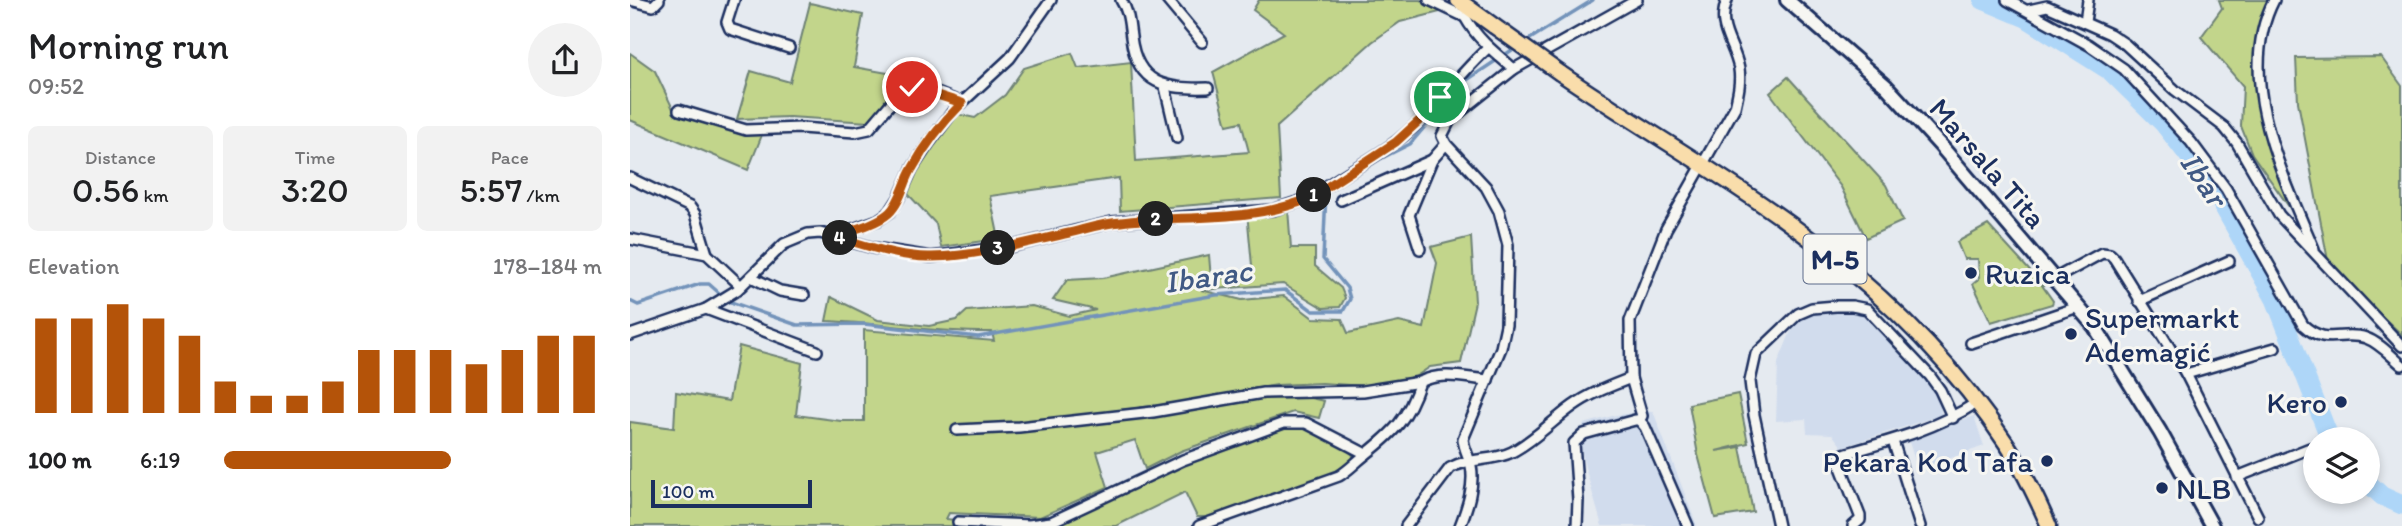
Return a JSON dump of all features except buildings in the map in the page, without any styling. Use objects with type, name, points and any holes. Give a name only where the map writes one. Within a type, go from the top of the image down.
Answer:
[{"type":"main road","name":"M-5","points":[[1458,0],[1467,13],[1494,26],[1560,73],[1791,225],[1893,307],[1951,371],[2012,451],[2045,522]]},
{"type":"street","points":[[630,0],[653,6],[659,0]]},
{"type":"street","points":[[734,0],[727,22],[730,29],[789,48]]},
{"type":"street","points":[[834,236],[878,220],[890,212],[929,143],[962,103],[1010,58],[1051,0]]},
{"type":"street","points":[[1121,0],[1129,17],[1131,43],[1139,65],[1149,77],[1165,87],[1208,88]]},
{"type":"street","points":[[1167,0],[1202,42]]},
{"type":"street","points":[[1429,0],[1467,13],[1492,51],[1510,66]]},
{"type":"street","points":[[1460,526],[1469,498],[1472,472],[1463,439],[1502,348],[1506,326],[1508,245],[1499,211],[1486,187],[1446,144],[1442,136],[1450,120],[1510,66],[1637,0]]},
{"type":"street","points":[[1639,421],[1642,416],[1640,402],[1631,378],[1630,321],[1666,229],[1735,107],[1740,85],[1737,61],[1724,34],[1724,9],[1727,0]]},
{"type":"street","name":"Marsala Tita","points":[[1787,0],[1886,86],[1940,145],[2095,327],[2160,432],[2212,526]]},
{"type":"street","points":[[2007,0],[2029,10],[2124,69],[2198,150],[2227,189],[2303,325],[2319,337],[2363,337],[2402,365]]},
{"type":"street","points":[[2029,10],[2033,0]]},
{"type":"street","points":[[2085,22],[2088,0]]},
{"type":"street","points":[[2274,0],[2264,24],[2259,57],[2263,108],[2285,178],[2317,256]]},
{"type":"street","points":[[2029,10],[2047,6],[2085,22],[2125,44],[2175,90],[2231,133],[2280,215],[2402,346]]},
{"type":"street","points":[[630,335],[706,309],[739,288],[764,261],[785,244],[808,234],[834,236],[874,248],[930,257],[1013,246],[1112,222],[1233,214],[1295,204],[1310,198],[1396,142],[1468,67],[1492,51]]},
{"type":"street","points":[[679,110],[746,130],[801,128],[855,132],[869,129],[903,89],[908,87],[962,103]]},
{"type":"street","points":[[1165,87],[1177,138]]},
{"type":"street","points":[[1420,249],[1409,215],[1432,160],[1446,144]]},
{"type":"street","points":[[1341,200],[1432,160]]},
{"type":"street","points":[[630,178],[690,207],[695,214],[707,254],[739,288]]},
{"type":"street","points":[[630,239],[707,254]]},
{"type":"street","points":[[2054,279],[2105,253],[2114,258],[2138,301],[2186,374],[2258,517]]},
{"type":"street","points":[[2138,301],[2229,261]]},
{"type":"street","points":[[751,277],[780,290],[804,295]]},
{"type":"street","points":[[1778,526],[1754,415],[1751,373],[1756,354],[1798,314],[1812,308],[1836,306],[1867,309],[1930,376],[1953,418]]},
{"type":"street","points":[[1971,343],[2078,307]]},
{"type":"street","points":[[706,309],[817,351]]},
{"type":"street","points":[[2186,374],[2275,348]]},
{"type":"street","points":[[957,430],[1019,427],[1153,412],[1263,393],[1363,391],[1420,382],[1440,375],[1488,380]]},
{"type":"street","points":[[1406,526],[1450,468],[1510,453],[1526,444],[1574,405],[1592,394],[1631,378]]},
{"type":"street","points":[[1199,526],[1339,476],[1398,428],[1413,406],[1420,382]]},
{"type":"street","points":[[1853,526],[1860,520],[1860,516],[1839,463],[1840,457],[1893,441],[1953,418],[1976,403]]},
{"type":"street","points":[[1577,526],[1578,500],[1573,451],[1577,438],[1619,423],[1639,421]]},
{"type":"street","points":[[1639,421],[1645,427],[1688,526]]},
{"type":"street","points":[[958,522],[1029,525],[1051,522],[1183,460],[1284,423],[1306,423],[1366,454]]},
{"type":"street","points":[[1893,441],[1920,526]]},
{"type":"street","points":[[2237,477],[2303,451]]},
{"type":"shaded area","points":[[1868,305],[1938,379],[1941,415],[1842,447],[1832,434],[1807,433],[1806,419],[1776,421],[1778,363],[1791,331],[1811,310]]},
{"type":"shaded area","points":[[1653,411],[1697,526],[1602,526],[1579,437],[1584,424],[1616,415]]},
{"type":"shaded area","points":[[1974,416],[1984,446],[1918,470],[1908,439]]},
{"type":"green space","points":[[1259,0],[1421,0],[1444,11],[1400,22],[1372,42],[1277,127],[1281,198],[1120,211],[1119,178],[990,196],[999,239],[941,247],[936,224],[908,194],[917,164],[957,114],[975,118],[1005,95],[1024,68],[1072,53],[1078,68],[1131,62],[1136,161],[1249,152],[1241,122],[1227,125],[1213,72],[1284,33],[1253,10]]},
{"type":"green space","points":[[2219,0],[2268,0],[2260,47],[2264,98],[2276,141],[2309,225],[2292,211],[2252,154],[2241,126],[2243,86],[2201,37],[2222,8]]},
{"type":"green space","points":[[810,3],[863,15],[854,67],[904,76],[869,122],[789,117],[737,119],[751,71],[790,82]]},
{"type":"green space","points":[[630,53],[655,71],[673,109],[762,135],[748,170],[630,120]]},
{"type":"green space","points":[[2381,57],[2402,86],[2402,335],[2329,266],[2298,102],[2296,58]]},
{"type":"green space","points":[[1788,77],[1886,185],[1903,221],[1866,238],[1841,187],[1770,93]]},
{"type":"green space","points":[[1288,209],[1291,248],[1315,248],[1315,266],[1341,288],[1345,298],[1340,307],[1323,308],[1283,284],[1201,290],[1242,300],[1284,296],[1313,318],[1342,319],[1348,333],[1399,322],[1424,328],[1437,263],[1431,247],[1471,237],[1475,302],[1461,363],[1430,367],[1415,377],[1362,386],[1322,383],[1277,385],[1168,404],[1019,423],[954,426],[952,433],[1018,431],[1284,392],[1324,401],[1319,418],[1293,412],[1181,451],[1145,469],[1135,440],[1097,452],[1108,487],[1040,517],[949,513],[946,519],[1009,526],[630,526],[630,422],[674,428],[676,392],[729,401],[739,346],[802,363],[796,415],[864,421],[864,330],[994,341],[992,332],[826,321],[831,297],[878,320],[929,326],[957,320],[967,311],[1032,306],[1069,316],[1096,310],[1053,300],[1067,280],[1103,278],[1209,255],[1211,279],[1253,276],[1247,212]]},
{"type":"green space","points":[[1988,225],[2039,281],[2053,301],[2052,304],[1991,322],[1973,284],[1979,279],[1978,259],[1964,259],[1957,242]]},
{"type":"green space","points":[[1738,394],[1748,443],[1716,451],[1740,447],[1753,512],[1715,518],[1698,455],[1689,404]]},
{"type":"green space","points":[[1291,425],[1317,431],[1332,439],[1353,455],[1352,464],[1341,471],[1210,517],[1197,517],[1185,492],[1116,526],[1044,526],[1186,463]]},
{"type":"waterway","name":"Ibarac","points":[[1525,42],[1593,0]]},
{"type":"waterway","name":"Ibar","points":[[1983,0],[2026,18],[2110,71],[2163,123],[2212,186],[2275,299],[2325,427]]},
{"type":"waterway","name":"Ibarac","points":[[1370,164],[1410,144],[1461,84],[1515,48]]},
{"type":"waterway","name":"Ibarac","points":[[630,301],[638,305],[700,284],[709,284],[728,301],[797,325],[864,324],[978,337],[1216,295],[1285,290],[1313,311],[1343,311],[1350,299],[1347,288],[1323,259],[1326,193],[1334,186]]},
{"type":"waterway","name":"Ibar","points":[[2380,494],[2402,505]]},
{"type":"place","name":"Ruzica","points":[[1971,273]]},
{"type":"place","name":"Supermarkt Ademagić","points":[[2071,334]]},
{"type":"place","name":"Kero","points":[[2341,402]]},
{"type":"place","name":"Pekara Kod Tafa","points":[[2047,461]]},
{"type":"place","name":"NLB","points":[[2162,488]]},
{"type":"route","points":[[912,87],[962,103],[929,143],[890,212],[878,220],[834,236],[874,248],[930,257],[1013,246],[1112,222],[1233,214],[1295,204],[1310,198],[1327,184],[1396,142],[1440,97]]}]
